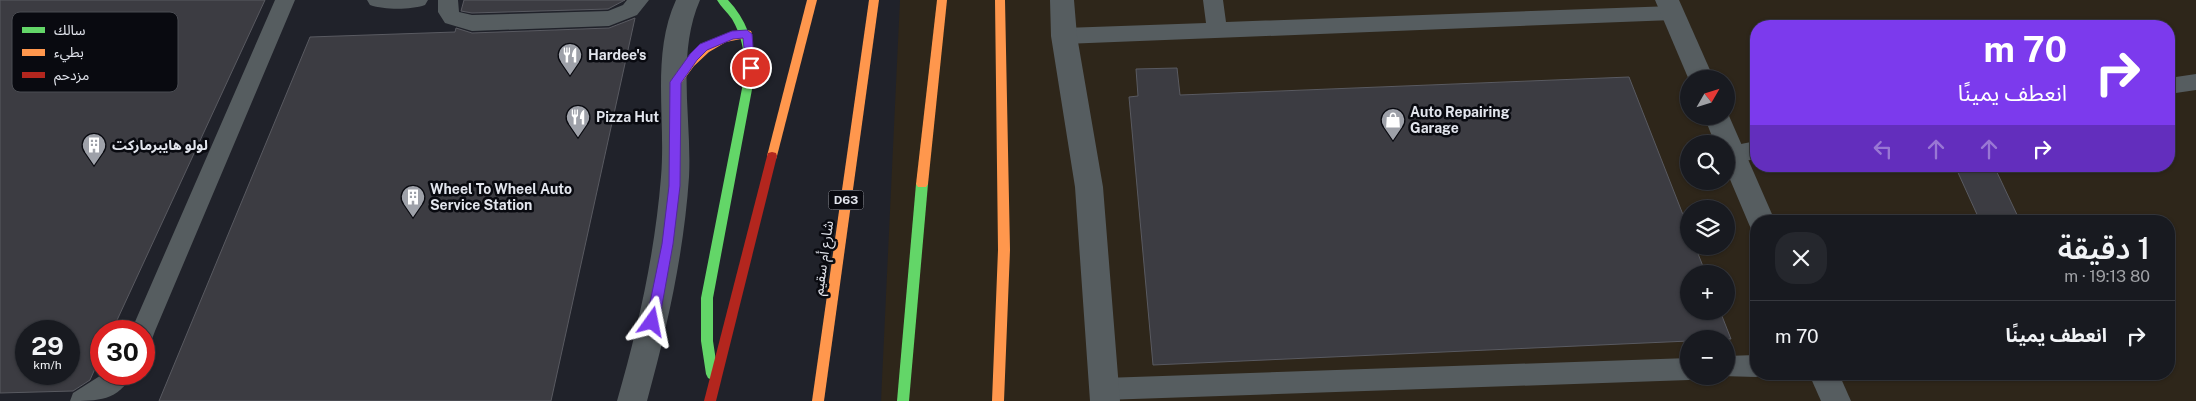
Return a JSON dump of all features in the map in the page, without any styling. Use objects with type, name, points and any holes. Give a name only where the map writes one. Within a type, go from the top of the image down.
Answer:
[{"type":"main road","points":[[715,384],[706,341],[707,298],[751,68],[747,34],[732,9],[722,0]]},
{"type":"main road","points":[[710,401],[812,0]]},
{"type":"main road","name":"شارع أم سقيم","points":[[818,401],[874,0]]},
{"type":"main road","points":[[903,401],[924,163],[942,0]]},
{"type":"main road","points":[[998,401],[1005,278],[1006,212],[1000,0]]},
{"type":"main road","points":[[676,82],[693,57],[704,47],[732,35],[747,34]]},
{"type":"street","points":[[632,401],[656,305],[668,244],[674,186],[676,36],[688,0]]},
{"type":"street","points":[[1062,0],[1064,36],[1089,188],[1104,395]]},
{"type":"street","points":[[1670,6],[1697,70]]},
{"type":"street","points":[[1724,125],[1745,152],[1760,215]]},
{"type":"street","points":[[1827,380],[1836,401]]},
{"type":"lane","points":[[148,320],[284,0]]},
{"type":"lane","points":[[378,0],[418,0]]},
{"type":"lane","points":[[448,0],[448,12],[452,18],[472,23],[609,18],[630,10],[639,0]]},
{"type":"lane","points":[[1213,0],[1217,30]]},
{"type":"lane","points":[[1064,36],[1217,30],[1670,6]]},
{"type":"lane","points":[[2175,85],[2196,82]]},
{"type":"lane","points":[[1735,367],[1750,366]]},
{"type":"lane","points":[[1104,395],[1680,369]]},
{"type":"lane","points":[[82,401],[108,385]]},
{"type":"shaded area","points":[[900,0],[2196,0],[2196,401],[881,401]]},
{"type":"building","name":"لولو هايبرماركت","points":[[0,0],[265,0],[117,320],[90,320],[90,380],[73,391],[0,393]]},
{"type":"building","points":[[464,0],[625,0],[608,9],[472,13],[461,11]]},
{"type":"building","name":"Wheel To Wheel Auto Service Station","points":[[635,18],[551,401],[159,401],[310,37],[455,32],[456,28],[472,33],[609,28]]},
{"type":"building","points":[[1177,68],[1180,95],[1629,77],[1680,207],[1680,255],[1699,255],[1702,265],[1680,265],[1680,320],[1724,320],[1727,330],[1680,330],[1680,341],[1153,365],[1129,97],[1138,96],[1136,69]]},
{"type":"building","points":[[1958,172],[1997,172],[2017,215],[1977,215]]},
{"type":"traffic: fast","points":[[712,374],[707,341],[707,298],[751,68],[743,31],[735,15],[722,0]]},
{"type":"traffic: fast","points":[[903,401],[922,184]]},
{"type":"traffic: slow","points":[[772,156],[812,0]]},
{"type":"traffic: slow","points":[[818,401],[874,0]]},
{"type":"traffic: slow","points":[[922,184],[942,0]]},
{"type":"traffic: slow","points":[[998,401],[1004,250],[1000,0]]},
{"type":"traffic: slow","points":[[676,82],[698,55],[706,49],[723,40],[747,34]]},
{"type":"traffic: jam","points":[[710,401],[772,156]]},
{"type":"place","name":"Hardee's","points":[[570,76]]},
{"type":"place","name":"Pizza Hut","points":[[578,138]]},
{"type":"place","name":"Auto Repairing Garage","points":[[1393,141]]},
{"type":"place","name":"لولو هايبرماركت","points":[[94,166]]},
{"type":"place","name":"Wheel To Wheel Auto Service Station","points":[[413,218]]},
{"type":"route","points":[[652,322],[668,244],[674,186],[676,82],[693,57],[704,47],[732,35],[747,34],[751,68]]}]
